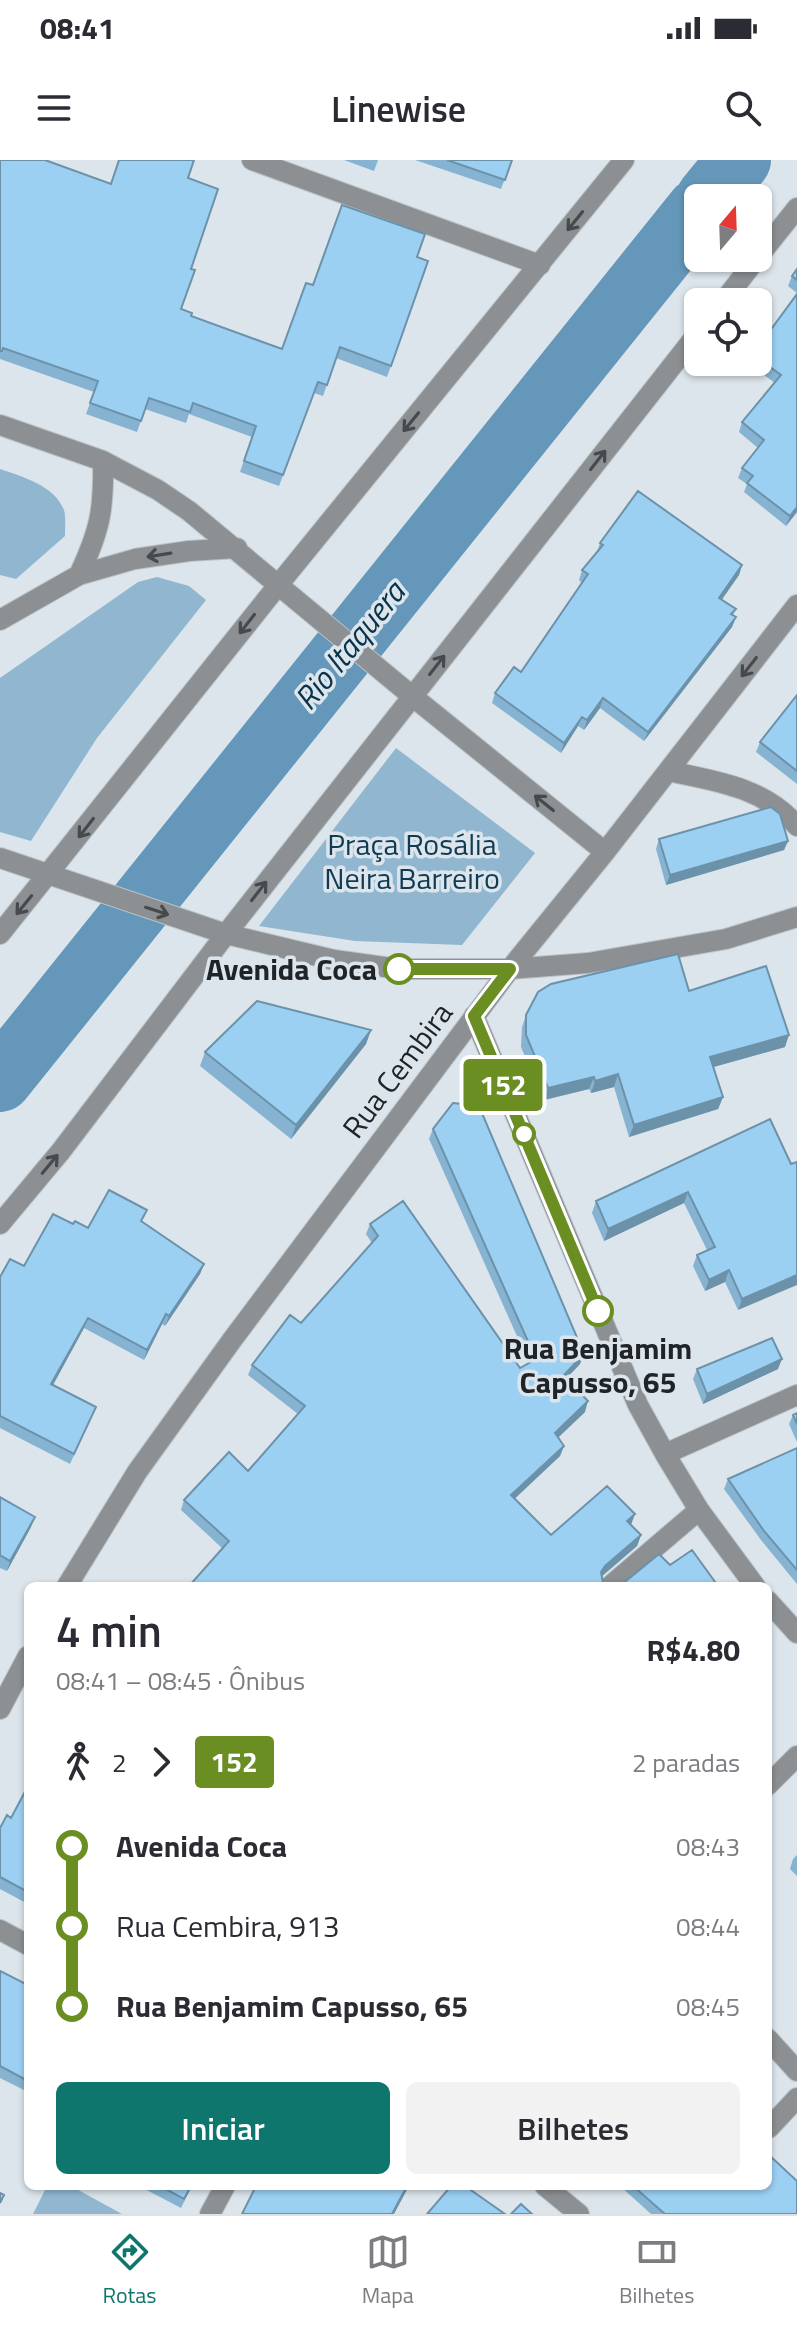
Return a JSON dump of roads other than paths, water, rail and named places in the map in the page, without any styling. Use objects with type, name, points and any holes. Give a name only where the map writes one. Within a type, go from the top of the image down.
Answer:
[{"type":"street","points":[[252,160],[540,265]]},
{"type":"street","points":[[0,934],[56,878],[279,584],[624,160]]},
{"type":"street","points":[[772,240],[797,208]]},
{"type":"street","points":[[734,288],[747,272]]},
{"type":"street","points":[[0,1224],[61,1151],[226,934],[684,351]]},
{"type":"street","points":[[0,425],[103,461],[158,490],[189,511],[605,852]]},
{"type":"street","points":[[79,575],[98,531],[102,513],[103,461]]},
{"type":"street","points":[[0,620],[79,575],[135,559],[237,548]]},
{"type":"street","name":"Rua Cembira","points":[[69,1582],[137,1472],[474,1016],[797,605]]},
{"type":"street","points":[[668,771],[737,787],[763,797],[785,812],[797,826]]},
{"type":"street","points":[[0,858],[226,934],[334,960],[399,969],[510,969],[588,963],[726,939],[797,917]]},
{"type":"street","points":[[474,1016],[638,1405],[699,1510],[752,1582]]},
{"type":"street","points":[[665,1454],[797,1395]]},
{"type":"street","points":[[615,1582],[699,1510]]},
{"type":"street","points":[[772,1605],[797,1633]]},
{"type":"street","points":[[0,1709],[24,1664]]},
{"type":"street","points":[[772,1781],[797,1756]]},
{"type":"street","points":[[0,1930],[24,1943]]},
{"type":"street","points":[[772,2043],[797,2071]]},
{"type":"street","points":[[772,2125],[797,2098]]},
{"type":"street","points":[[210,2214],[223,2190]]},
{"type":"street","points":[[550,2190],[579,2214]]},
{"type":"waterway","name":"Rio Itaquera","points":[[719,184],[739,160]]},
{"type":"waterway","name":"Rio Itaquera","points":[[0,1080],[684,227]]},
{"type":"place","name":"Avenida Coca","points":[[399,969]]},
{"type":"place","name":"Rua Benjamim Capusso, 65","points":[[598,1311]]},
{"type":"park label","name":"Praça Rosália Neira Barreiro","points":[[412,861]]}]
